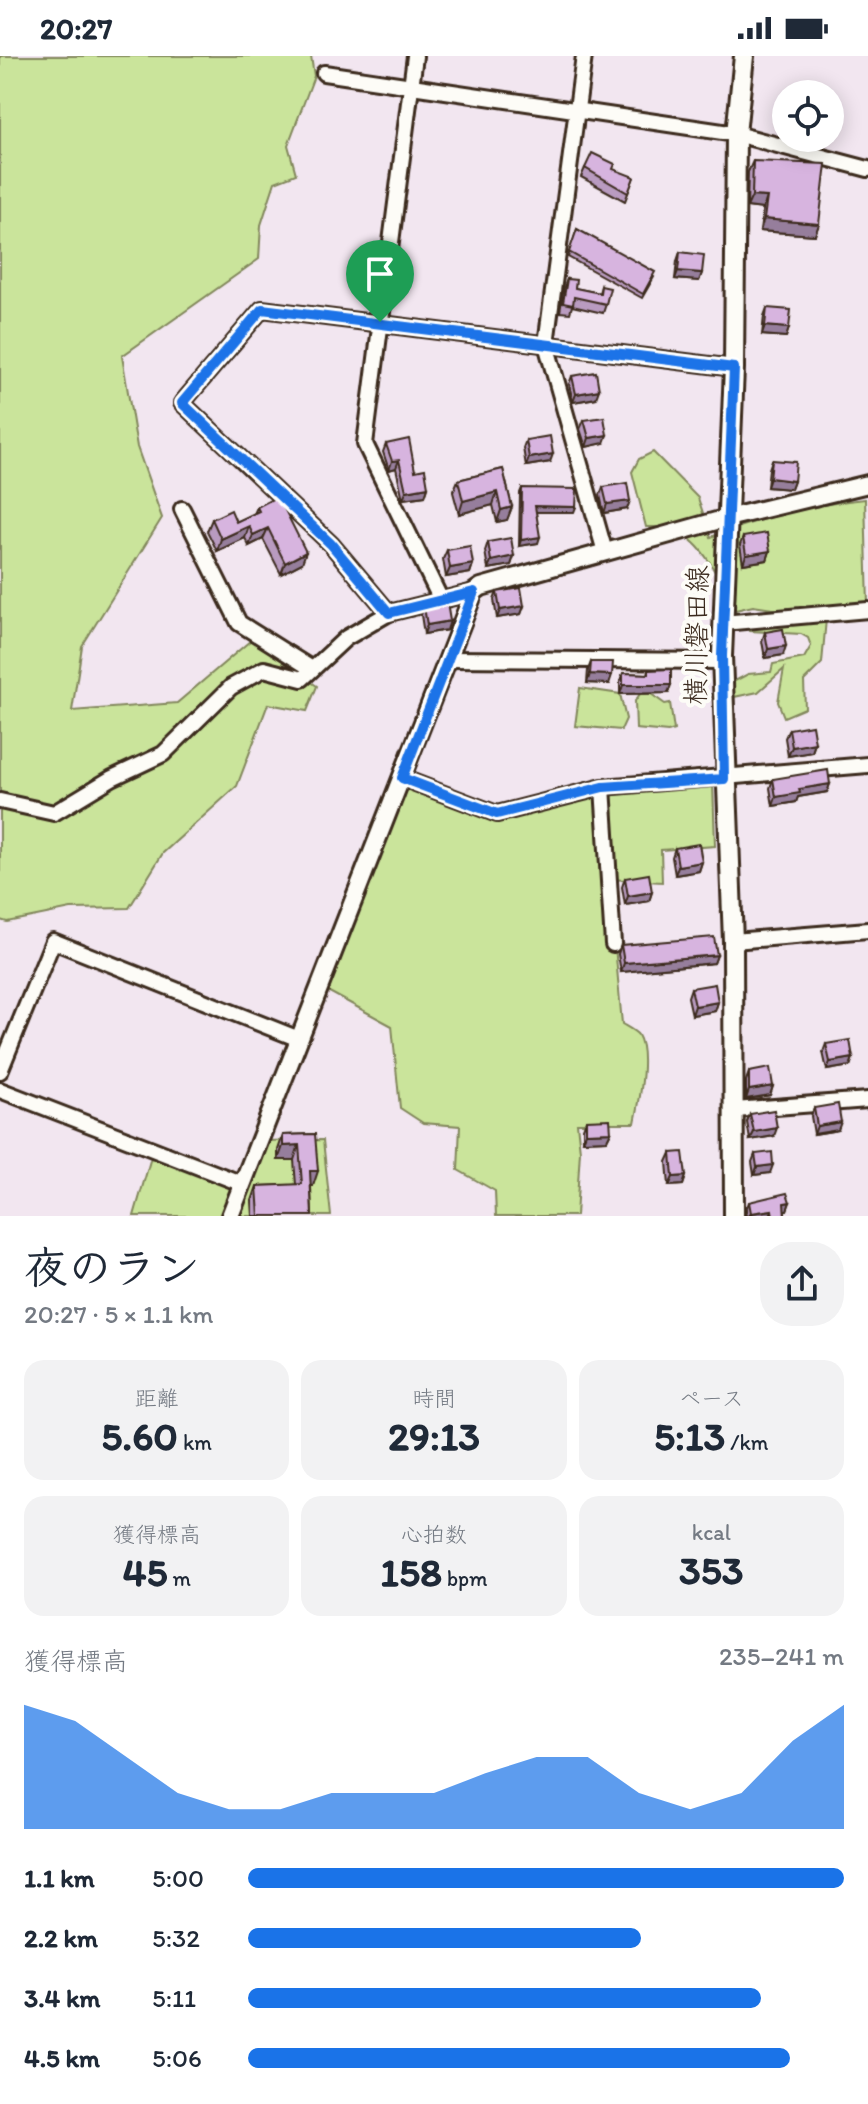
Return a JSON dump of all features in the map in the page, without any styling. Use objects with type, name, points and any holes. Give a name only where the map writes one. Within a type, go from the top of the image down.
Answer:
[{"type":"main road","name":"横川磐田線","points":[[734,1216],[733,941],[724,779],[722,661],[734,368],[736,134],[744,56]]},
{"type":"street","points":[[415,56],[365,444],[441,600]]},
{"type":"street","points":[[584,56],[546,344],[605,552]]},
{"type":"street","points":[[324,73],[736,134],[868,169]]},
{"type":"street","points":[[389,613],[331,544],[182,403],[262,309],[734,368]]},
{"type":"street","points":[[0,801],[54,813],[112,778],[163,754],[231,687],[264,669],[302,679],[346,638],[389,613],[474,592],[481,587],[727,518],[868,484]]},
{"type":"street","points":[[182,509],[239,623],[312,669]]},
{"type":"street","points":[[230,1216],[474,592]]},
{"type":"street","points":[[723,623],[868,610]]},
{"type":"street","points":[[448,659],[722,661]]},
{"type":"street","points":[[402,778],[497,814],[603,787],[868,765]]},
{"type":"street","points":[[603,787],[613,944]]},
{"type":"street","points":[[733,941],[868,930]]},
{"type":"street","points":[[0,1071],[53,941],[299,1039]]},
{"type":"street","points":[[0,1090],[243,1184]]},
{"type":"street","points":[[735,1110],[868,1100]]},
{"type":"green space","points":[[0,56],[311,56],[314,76],[288,145],[296,174],[275,182],[261,225],[259,259],[122,356],[137,447],[162,518],[82,646],[72,711],[177,703],[257,635],[312,669],[304,677],[317,686],[307,711],[268,704],[237,786],[163,853],[129,908],[71,909],[7,922],[0,920]]},
{"type":"green space","points":[[653,452],[698,498],[711,537],[787,513],[865,499],[868,605],[826,619],[822,663],[804,681],[805,708],[784,717],[778,702],[784,669],[758,692],[734,697],[731,683],[748,674],[771,672],[773,664],[804,658],[811,646],[808,638],[801,634],[750,631],[748,624],[806,614],[753,606],[731,611],[710,563],[694,543],[669,528],[646,527],[632,472],[639,459]]},
{"type":"green space","points":[[580,688],[620,694],[626,719],[621,730],[575,726]]},
{"type":"green space","points":[[640,694],[651,694],[665,704],[670,703],[674,730],[636,729],[635,701]]},
{"type":"green space","points":[[408,780],[477,812],[610,792],[713,782],[715,846],[661,850],[662,882],[609,879],[622,1024],[637,1034],[641,1043],[642,1079],[635,1123],[577,1123],[580,1151],[576,1216],[496,1216],[495,1191],[458,1170],[460,1126],[423,1123],[400,1108],[392,1026],[320,987]]},
{"type":"green space","points":[[323,1140],[331,1216],[134,1216],[153,1150],[242,1184],[259,1141]]},
{"type":"building","points":[[592,153],[615,164],[613,169],[634,177],[628,193],[585,168]]},
{"type":"building","points":[[753,161],[826,164],[819,224],[764,219],[767,197],[752,196]]},
{"type":"building","points":[[577,229],[655,272],[643,294],[569,252]]},
{"type":"building","points":[[680,252],[704,255],[702,273],[678,271]]},
{"type":"building","points":[[567,279],[576,280],[575,288],[600,293],[601,286],[610,288],[606,304],[574,297],[573,305],[563,303]]},
{"type":"building","points":[[767,308],[791,310],[789,328],[765,326]]},
{"type":"building","points":[[596,372],[599,390],[576,394],[572,376]]},
{"type":"building","points":[[604,417],[607,435],[589,438],[584,420]]},
{"type":"building","points":[[550,436],[553,454],[529,458],[526,440]]},
{"type":"building","points":[[409,439],[415,471],[425,469],[428,487],[406,491],[399,460],[392,461],[386,444]]},
{"type":"building","points":[[772,460],[796,462],[794,481],[770,478]]},
{"type":"building","points":[[503,469],[512,507],[501,510],[497,492],[463,501],[458,480]]},
{"type":"building","points":[[627,483],[630,501],[607,504],[603,487]]},
{"type":"building","points":[[522,488],[577,489],[576,507],[535,506],[540,537],[521,540]]},
{"type":"building","points":[[278,496],[306,552],[285,563],[268,528],[253,535],[249,526],[221,539],[212,519],[231,510],[236,522],[259,511],[257,507]]},
{"type":"building","points":[[767,533],[770,551],[746,555],[743,537]]},
{"type":"building","points":[[511,538],[514,556],[491,561],[488,542]]},
{"type":"building","points":[[470,546],[473,564],[450,568],[447,550]]},
{"type":"building","points":[[521,588],[524,606],[500,610],[497,592]]},
{"type":"building","points":[[447,603],[450,621],[427,625],[424,607]]},
{"type":"building","points":[[783,629],[786,646],[768,649],[765,632]]},
{"type":"building","points":[[591,662],[613,662],[612,675],[590,674]]},
{"type":"building","points":[[671,669],[671,685],[623,685],[623,673],[649,674],[649,670]]},
{"type":"building","points":[[812,725],[815,743],[792,747],[789,729]]},
{"type":"building","points":[[828,770],[830,784],[776,797],[773,779]]},
{"type":"building","points":[[699,844],[702,862],[678,866],[675,848]]},
{"type":"building","points":[[649,874],[652,892],[628,896],[625,878]]},
{"type":"building","points":[[714,937],[717,955],[624,963],[621,945]]},
{"type":"building","points":[[715,984],[718,1002],[695,1006],[691,988]]},
{"type":"building","points":[[850,1040],[853,1058],[830,1062],[826,1044]]},
{"type":"building","points":[[770,1068],[773,1086],[749,1090],[749,1072]]},
{"type":"building","points":[[838,1104],[841,1122],[817,1126],[814,1108]]},
{"type":"building","points":[[774,1110],[777,1128],[754,1132],[750,1114]]},
{"type":"building","points":[[610,1119],[611,1132],[586,1133],[586,1120]]},
{"type":"building","points":[[315,1134],[318,1171],[310,1171],[312,1216],[259,1216],[257,1186],[302,1184],[299,1145],[283,1146],[283,1135]]},
{"type":"building","points":[[683,1152],[686,1176],[673,1177],[671,1153]]},
{"type":"building","points":[[772,1152],[773,1165],[757,1167],[755,1154]]},
{"type":"building","points":[[787,1193],[790,1202],[784,1203],[785,1216],[773,1216],[772,1210],[751,1213],[749,1202]]},
{"type":"route","points":[[262,309],[380,322],[734,368],[722,656],[724,779],[603,787],[497,814],[402,778],[474,592],[389,613],[331,544],[182,403],[262,309]]}]
